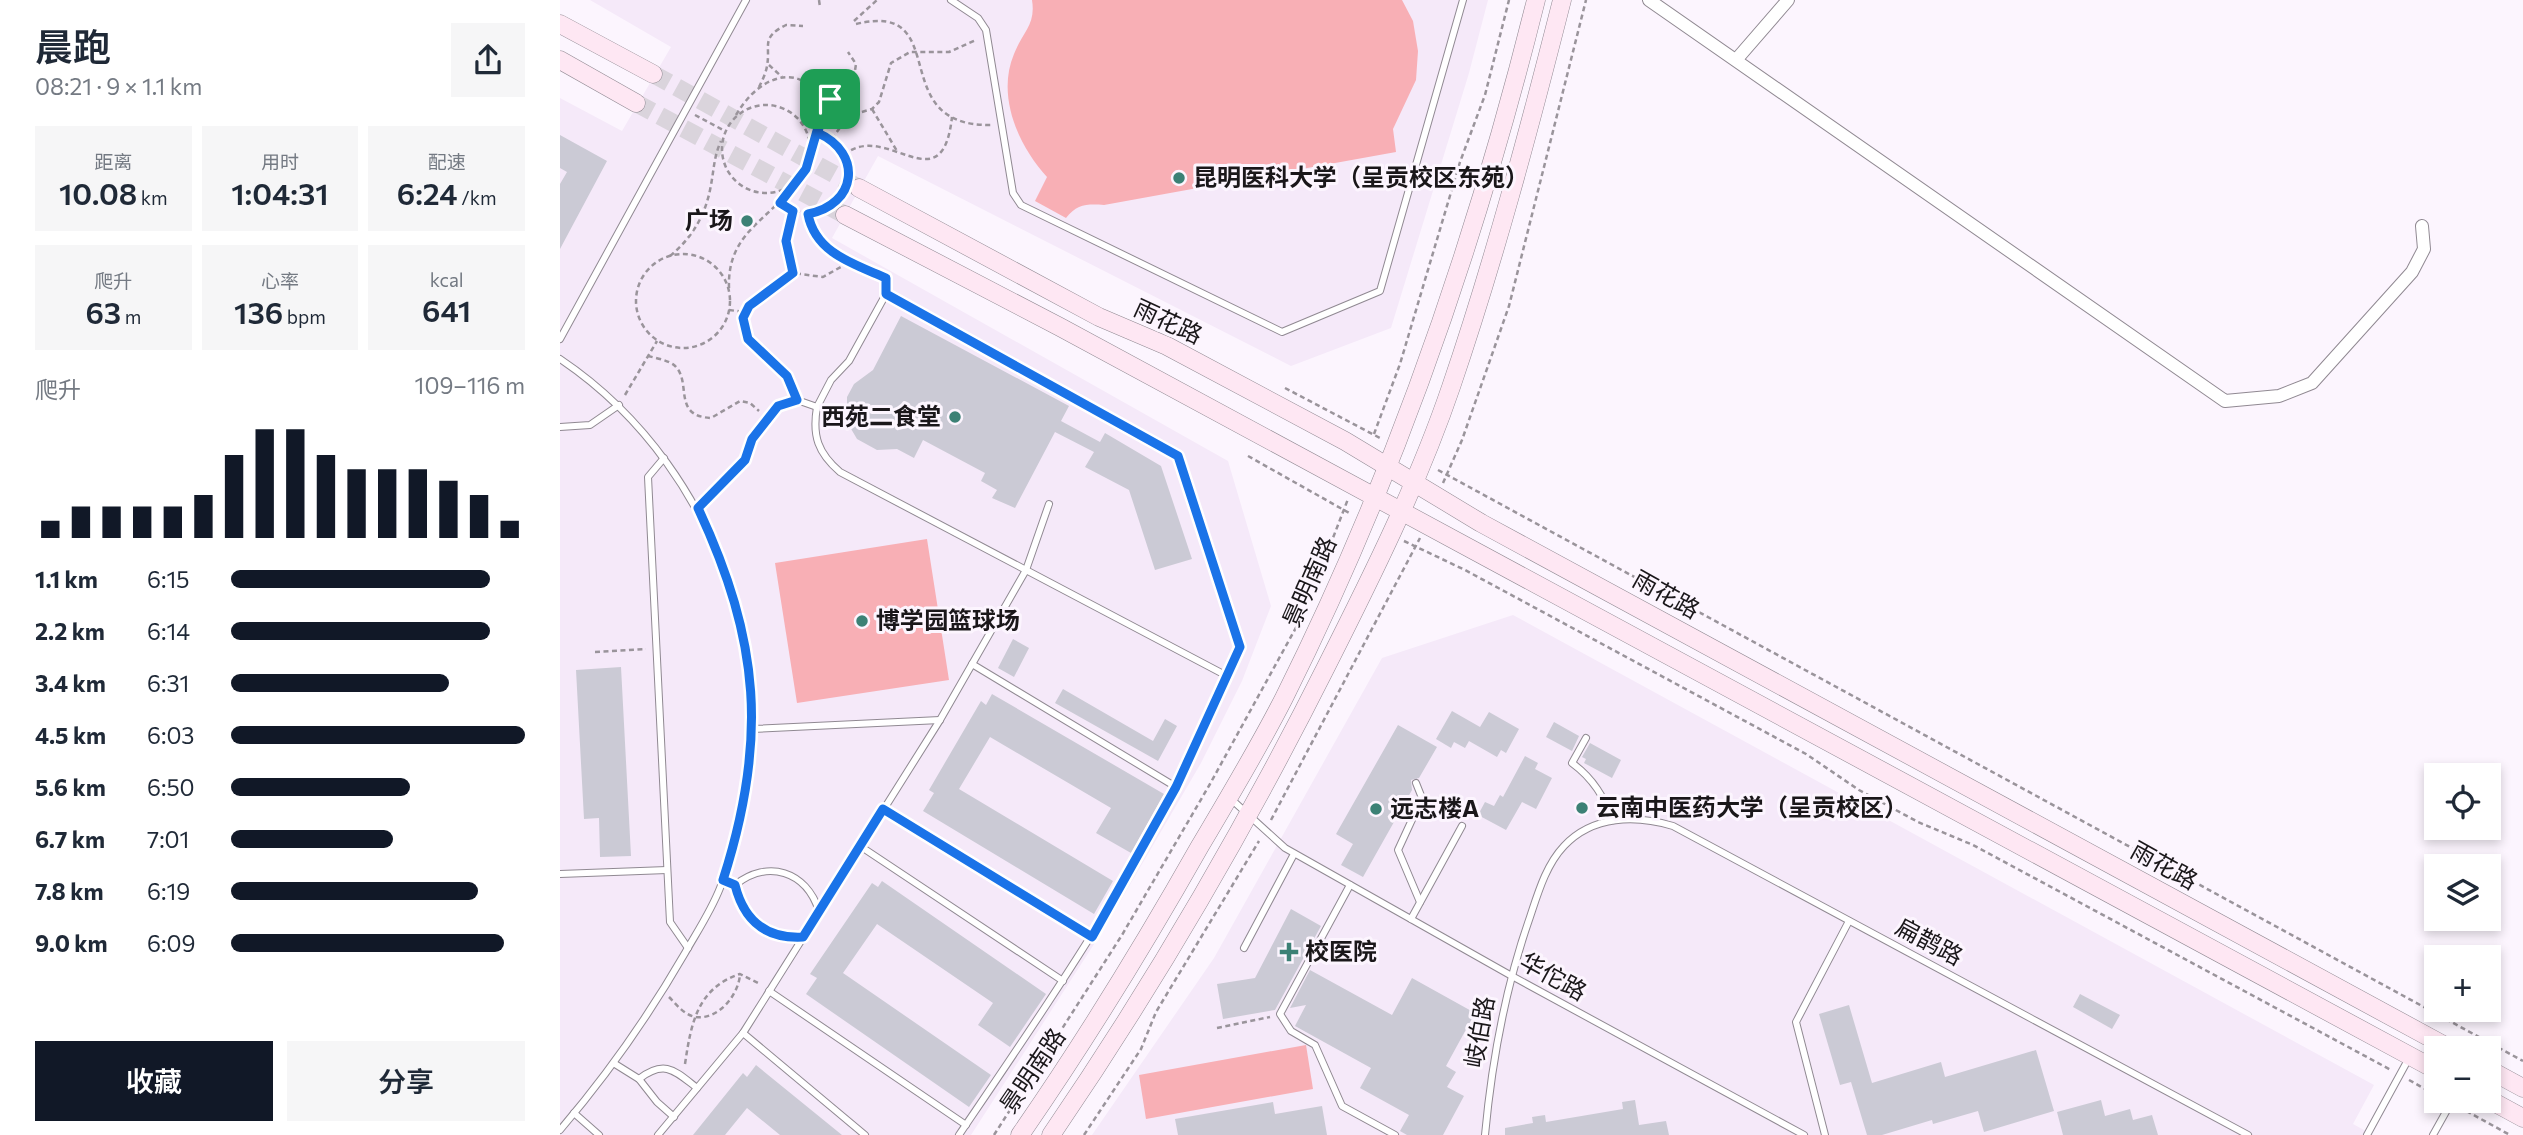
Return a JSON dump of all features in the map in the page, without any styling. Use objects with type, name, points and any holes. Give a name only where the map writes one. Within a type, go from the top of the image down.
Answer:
[{"type":"street","name":"景明南路","points":[[1020,1135],[1143,946],[1284,698],[1373,498],[1423,377],[1472,231],[1536,0]]},
{"type":"street","name":"景明南路","points":[[1051,1135],[1165,959],[1248,815],[1368,583],[1422,461],[1450,388],[1496,239],[1562,0]]},
{"type":"street","points":[[1649,0],[2225,401],[2279,396],[2312,383],[2412,272],[2424,249],[2422,226]]},
{"type":"street","points":[[1736,60],[1788,0]]},
{"type":"street","points":[[560,24],[653,74]]},
{"type":"street","points":[[560,60],[636,103]]},
{"type":"street","name":"雨花路","points":[[853,186],[1100,317],[1167,346],[1366,453],[1412,482],[2427,1036]]},
{"type":"street","name":"雨花路","points":[[840,209],[2424,1064]]},
{"type":"street","points":[[2501,1076],[2523,1088]]},
{"type":"street","points":[[2501,1106],[2523,1118]]},
{"type":"lane","points":[[560,340],[746,0]]},
{"type":"lane","points":[[951,0],[978,19],[987,38],[1013,192],[1021,205],[1278,330],[1287,331],[1380,291],[1463,0]]},
{"type":"lane","points":[[959,1135],[1092,937],[1176,787],[1228,677],[1240,647],[1178,456],[886,294],[849,361],[831,380],[817,407],[814,433],[823,456],[840,472],[1228,677]]},
{"type":"lane","points":[[560,359],[595,383],[619,405],[664,458],[698,508],[734,596],[746,652],[752,729],[751,766],[740,827],[723,880],[663,991],[615,1065],[560,1130]]},
{"type":"lane","points":[[698,508],[745,460],[752,439],[778,406],[797,400],[817,407]]},
{"type":"lane","points":[[560,427],[590,425],[619,405]]},
{"type":"lane","points":[[664,458],[648,477],[656,649],[670,922],[688,948]]},
{"type":"lane","points":[[659,1135],[743,1033],[940,720],[1026,570],[1049,504]]},
{"type":"lane","points":[[972,664],[1176,787]]},
{"type":"lane","points":[[752,729],[940,720]]},
{"type":"lane","points":[[1586,738],[1572,763],[1587,774],[1601,793],[1614,820]]},
{"type":"lane","points":[[1416,783],[1422,798],[1398,850],[1420,902]]},
{"type":"lane","name":"华佗路","points":[[1229,797],[1285,848],[1510,975],[1804,1135]]},
{"type":"lane","points":[[883,809],[1092,937]]},
{"type":"lane","name":"扁鹊路","points":[[1584,830],[1614,820],[1648,819],[1673,826],[2248,1135]]},
{"type":"lane","points":[[1410,919],[1462,826]]},
{"type":"lane","name":"岐伯路","points":[[1485,1135],[1510,975],[1552,862],[1565,845],[1584,830]]},
{"type":"lane","points":[[860,846],[1063,981]]},
{"type":"lane","points":[[1244,948],[1294,853]]},
{"type":"lane","points":[[560,874],[667,870]]},
{"type":"lane","points":[[735,885],[747,875],[762,870],[785,872],[805,884],[814,896],[819,911]]},
{"type":"lane","points":[[723,880],[735,885],[746,915],[758,926],[779,936],[803,937]]},
{"type":"lane","points":[[1350,885],[1280,1014],[1291,1031],[1315,1045],[1342,1106],[1395,1135]]},
{"type":"lane","points":[[1825,1135],[1796,1022],[1849,921]]},
{"type":"lane","points":[[769,991],[966,1125]]},
{"type":"lane","points":[[743,1033],[865,1135]]},
{"type":"lane","points":[[2367,1135],[2410,1056]]},
{"type":"lane","points":[[615,1065],[639,1079],[657,1102],[674,1117]]},
{"type":"lane","points":[[639,1079],[653,1068],[666,1068],[697,1088]]},
{"type":"lane","points":[[575,1113],[599,1135]]},
{"type":"lane","points":[[2433,1135],[2445,1113]]},
{"type":"path","points":[[819,0],[820,7]]},
{"type":"path","points":[[877,0],[855,23],[882,17],[899,22],[909,29],[918,50],[926,89],[952,116],[976,124],[1001,123]]},
{"type":"path","points":[[1366,453],[1399,364],[1460,163],[1485,95],[1509,0]]},
{"type":"path","points":[[803,26],[795,23],[776,30],[766,46],[768,64],[759,87],[734,117],[715,154],[712,183],[701,219],[681,247],[654,264],[643,277],[637,294],[637,312],[644,328],[657,341],[683,349],[697,347],[720,331],[729,310],[729,274],[738,246],[757,220],[780,203],[806,169],[821,117],[816,93]]},
{"type":"path","points":[[832,139],[848,116],[872,109],[879,102],[891,63],[918,50],[949,52],[968,42],[987,38]]},
{"type":"path","points":[[821,117],[837,97],[853,84],[856,64],[848,52]]},
{"type":"path","points":[[768,64],[782,77]]},
{"type":"path","points":[[759,87],[782,77],[801,79],[816,93],[830,99],[837,97]]},
{"type":"path","points":[[734,117],[747,108],[762,104],[778,106],[792,113],[802,124],[809,138],[810,154]]},
{"type":"path","points":[[872,109],[899,154]]},
{"type":"path","points":[[686,110],[725,131]]},
{"type":"path","points":[[844,155],[856,145],[868,144],[882,145],[910,159],[935,157],[946,148],[952,116]]},
{"type":"path","points":[[818,133],[832,139],[844,155],[853,186]]},
{"type":"path","points":[[722,139],[725,167],[744,188],[771,193],[796,181]]},
{"type":"path","points":[[780,203],[793,211],[808,214],[840,209]]},
{"type":"path","points":[[793,211],[786,241],[793,273]]},
{"type":"path","points":[[808,214],[810,229],[846,264],[886,278],[886,294]]},
{"type":"path","points":[[670,256],[687,254],[704,259],[724,278],[729,291]]},
{"type":"path","points":[[729,310],[745,312],[793,273],[823,277],[846,264]]},
{"type":"path","points":[[745,312],[744,329],[748,339],[787,376],[797,400]]},
{"type":"path","points":[[619,405],[657,341]]},
{"type":"path","points":[[648,356],[666,361],[678,370],[682,377],[684,399],[696,414],[711,418],[740,401],[755,406],[764,423]]},
{"type":"path","points":[[1285,388],[1395,446]]},
{"type":"path","points":[[1248,456],[1363,521]]},
{"type":"path","points":[[1422,461],[2523,1061]]},
{"type":"path","points":[[993,1135],[1115,947],[1210,784],[1304,613],[1352,487]]},
{"type":"path","points":[[1390,534],[1465,570],[1806,754],[1859,790],[1918,822],[1973,845],[2424,1088]]},
{"type":"path","points":[[595,652],[656,649]]},
{"type":"path","points":[[740,974],[769,991]]},
{"type":"path","points":[[663,991],[687,1014],[696,1017],[709,1014],[733,996],[740,974]]},
{"type":"path","points":[[684,1078],[696,1017],[710,988],[740,974]]},
{"type":"path","points":[[1217,1028],[1280,1014]]},
{"type":"path","points":[[2471,1113],[2510,1135]]},
{"type":"shaded area","points":[[590,0],[1488,0],[1469,73],[1391,328],[1291,366],[878,156],[832,238],[1228,461],[1271,606],[1242,681],[1201,763],[1107,924],[971,1135],[560,1135],[560,98],[622,131],[671,47]]},
{"type":"shaded area","points":[[1032,0],[1402,0],[1413,21],[1418,51],[1416,80],[1393,129],[1396,152],[1104,205],[1083,206],[1066,218],[1035,201],[1047,177],[1020,136],[1009,104],[1009,70],[1032,16]]},
{"type":"shaded area","name":"博学园篮球场","points":[[927,539],[949,680],[797,703],[775,563]]},
{"type":"shaded area","name":"云南中医药大学（呈贡校区）","points":[[1513,615],[2374,1085],[2353,1124],[2373,1135],[1092,1135],[1214,958],[1382,658]]},
{"type":"shaded area","points":[[1306,1045],[1313,1089],[1146,1119],[1139,1075]]},
{"type":"building","points":[[560,135],[607,161],[560,249],[560,184],[567,172],[560,168]]},
{"type":"building","name":"西苑二食堂","points":[[901,316],[1069,406],[1061,421],[1100,442],[1105,433],[1161,466],[1192,559],[1155,570],[1129,490],[1085,467],[1094,452],[1055,432],[1015,508],[992,498],[997,490],[981,481],[985,473],[923,440],[914,458],[897,449],[877,450],[857,439],[847,422],[847,397],[854,384],[873,370]]},
{"type":"building","points":[[1013,639],[1029,648],[1014,677],[998,668]]},
{"type":"building","points":[[621,667],[631,856],[600,857],[599,818],[584,819],[576,670]]},
{"type":"building","points":[[1063,689],[1153,741],[1165,719],[1177,726],[1158,761],[1055,703]]},
{"type":"building","points":[[992,694],[1164,794],[1131,853],[1096,833],[1111,808],[990,737],[959,789],[1113,881],[1094,914],[923,811],[934,793],[929,790],[981,701],[986,705]]},
{"type":"building","points":[[1452,711],[1480,727],[1489,712],[1519,729],[1506,753],[1501,750],[1497,757],[1469,741],[1465,748],[1454,742],[1451,748],[1436,739]]},
{"type":"building","points":[[1554,722],[1579,736],[1572,751],[1546,737]]},
{"type":"building","name":"远志楼A","points":[[1398,725],[1437,747],[1419,778],[1411,780],[1412,790],[1363,877],[1341,865],[1353,844],[1336,834]]},
{"type":"building","points":[[1590,743],[1621,760],[1612,778],[1584,763],[1586,759],[1582,757]]},
{"type":"building","points":[[1525,756],[1538,763],[1535,769],[1552,778],[1536,809],[1522,802],[1506,830],[1478,815],[1485,802],[1494,806],[1500,795],[1503,797]]},
{"type":"building","points":[[882,881],[1046,994],[1010,1047],[978,1025],[993,1003],[877,924],[843,973],[991,1075],[969,1107],[806,994],[817,978],[810,974],[872,883],[878,887]]},
{"type":"building","name":"校医院","points":[[1291,909],[1321,926],[1275,1010],[1223,1019],[1217,984],[1255,978]]},
{"type":"building","points":[[1310,970],[1392,1015],[1412,978],[1475,1013],[1446,1066],[1456,1072],[1447,1087],[1464,1096],[1443,1135],[1407,1135],[1400,1131],[1409,1115],[1360,1088],[1371,1068],[1295,1026],[1306,1005],[1290,1008]]},
{"type":"building","points":[[2080,994],[2120,1015],[2112,1029],[2073,1007]]},
{"type":"building","points":[[1849,1005],[1872,1083],[1941,1062],[1945,1077],[2036,1050],[2054,1111],[1984,1132],[1978,1111],[1933,1124],[1932,1120],[1882,1135],[1867,1135],[1851,1082],[1840,1085],[1819,1014]]},
{"type":"building","points":[[756,1065],[842,1135],[780,1135],[747,1108],[725,1135],[693,1135],[743,1073],[747,1077]]},
{"type":"building","points":[[1635,1100],[1639,1125],[1666,1121],[1669,1135],[1505,1135],[1505,1128],[1533,1123],[1532,1117],[1545,1115],[1546,1122],[1623,1109],[1622,1102]]},
{"type":"building","points":[[2101,1100],[2105,1116],[2130,1109],[2133,1120],[2152,1115],[2158,1135],[2063,1135],[2057,1112]]},
{"type":"building","points":[[1273,1102],[1275,1114],[1322,1106],[1327,1135],[1178,1135],[1175,1119]]},
{"type":"tunnel","points":[[653,74],[859,188]]},
{"type":"tunnel","points":[[636,103],[845,215]]},
{"type":"place","name":"昆明医科大学（呈贡校区东苑）","points":[[1179,178]]},
{"type":"place","name":"广场","points":[[747,221]]},
{"type":"place","name":"西苑二食堂","points":[[955,417]]},
{"type":"place","name":"博学园篮球场","points":[[862,621]]},
{"type":"place","name":"云南中医药大学（呈贡校区）","points":[[1582,808]]},
{"type":"place","name":"远志楼A","points":[[1376,809]]},
{"type":"place","name":"校医院","points":[[1289,952]]},
{"type":"route","points":[[830,99],[816,93],[821,117],[818,133],[832,139],[842,150],[848,163],[849,178],[844,192],[835,204],[808,214],[810,229],[846,264],[886,278],[886,294],[1178,456],[1240,647],[1176,787],[1092,937],[883,809],[803,937],[787,938],[758,926],[746,915],[735,885],[723,880],[740,827],[751,766],[752,706],[746,652],[734,596],[698,508],[745,460],[752,439],[778,406],[797,400],[787,376],[748,339],[743,318],[749,306],[793,273],[786,241],[793,211],[780,203],[806,169],[821,117],[837,97],[830,99]]}]
